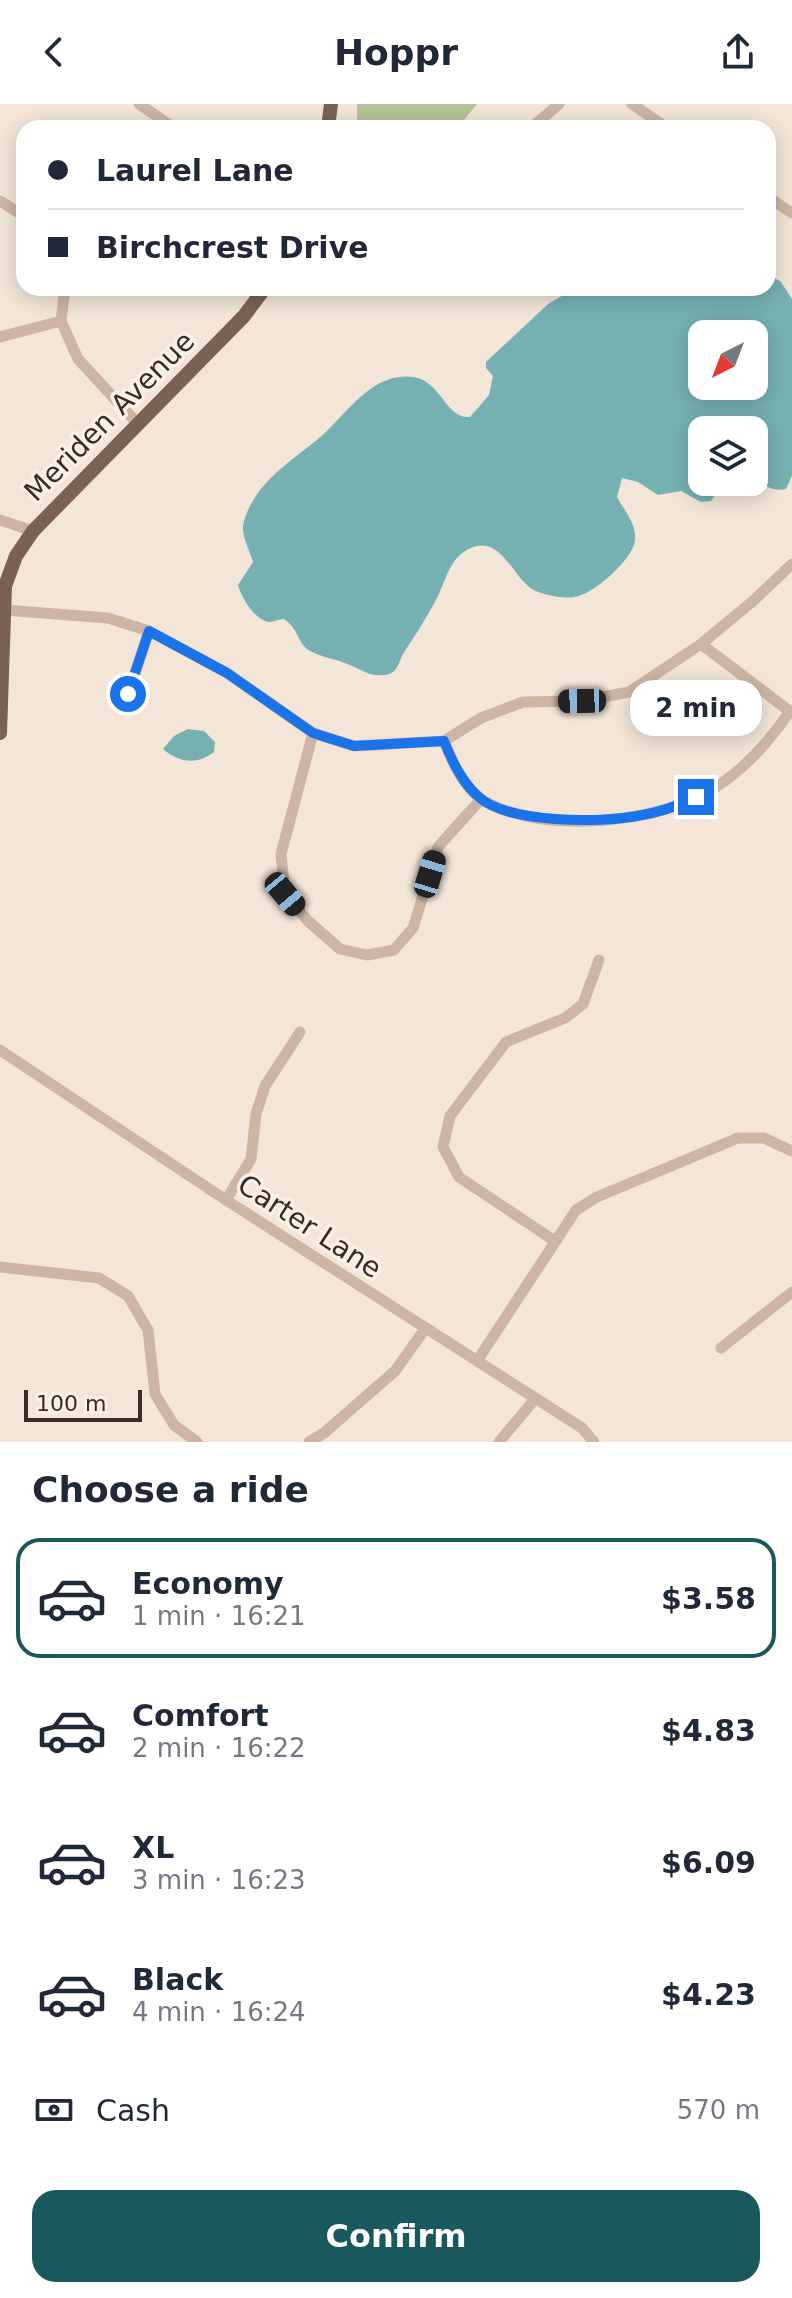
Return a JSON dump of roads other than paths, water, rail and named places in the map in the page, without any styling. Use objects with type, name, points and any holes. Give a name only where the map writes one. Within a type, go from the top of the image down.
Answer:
[{"type":"main road","name":"Meriden Avenue","points":[[0,733],[5,586],[12,566],[33,531],[240,320],[259,296]]},
{"type":"street","points":[[139,104],[162,120]]},
{"type":"street","points":[[540,120],[559,104]]},
{"type":"street","points":[[632,104],[655,120]]},
{"type":"street","points":[[64,296],[61,321],[78,359],[137,423]]},
{"type":"street","points":[[0,337],[61,321]]},
{"type":"street","points":[[0,520],[33,531]]},
{"type":"street","points":[[4,610],[108,618],[149,631],[227,673],[313,733],[354,746],[444,741],[481,718],[523,702],[582,701],[629,692],[701,644],[792,564]]},
{"type":"street","points":[[128,694],[149,631]]},
{"type":"street","points":[[444,741],[455,768],[481,799],[518,815],[571,820],[636,817],[680,805],[712,789],[743,767],[791,712],[701,644]]},
{"type":"street","points":[[313,733],[281,854],[285,894],[308,921],[340,949],[367,955],[394,950],[413,928],[438,847],[481,799]]},
{"type":"street","points":[[555,1241],[459,1177],[443,1147],[450,1116],[506,1042],[565,1018],[583,1004],[599,960]]},
{"type":"street","points":[[226,1200],[251,1159],[256,1114],[265,1086],[300,1032]]},
{"type":"street","name":"Carter Lane","points":[[0,1050],[226,1200],[582,1428],[594,1442]]},
{"type":"street","points":[[477,1361],[576,1210],[597,1197],[738,1138],[764,1138],[792,1151]]},
{"type":"street","points":[[0,1267],[99,1278],[128,1296],[148,1330],[155,1394],[174,1425],[197,1442]]},
{"type":"street","points":[[721,1348],[792,1292]]},
{"type":"street","points":[[309,1442],[324,1433],[395,1371],[425,1329]]},
{"type":"street","points":[[499,1442],[535,1399]]},
{"type":"water","points":[[776,279],[792,299],[792,476],[786,489],[768,487],[768,416],[688,416],[688,495],[681,491],[658,495],[638,482],[622,478],[617,497],[634,529],[635,541],[619,567],[601,583],[574,597],[541,593],[526,584],[501,554],[486,546],[477,546],[460,555],[450,568],[435,602],[398,667],[387,675],[370,674],[310,651],[284,619],[270,622],[256,615],[244,600],[238,585],[253,562],[244,536],[244,521],[265,484],[360,398],[384,381],[398,377],[423,380],[455,412],[470,417],[489,395],[493,376],[486,368],[486,362],[548,304],[562,296],[776,296]]},
{"type":"water","points":[[690,496],[714,496],[711,501],[701,502]]},
{"type":"water","points":[[188,729],[204,731],[215,742],[214,752],[202,759],[188,761],[163,749],[174,736]]}]
